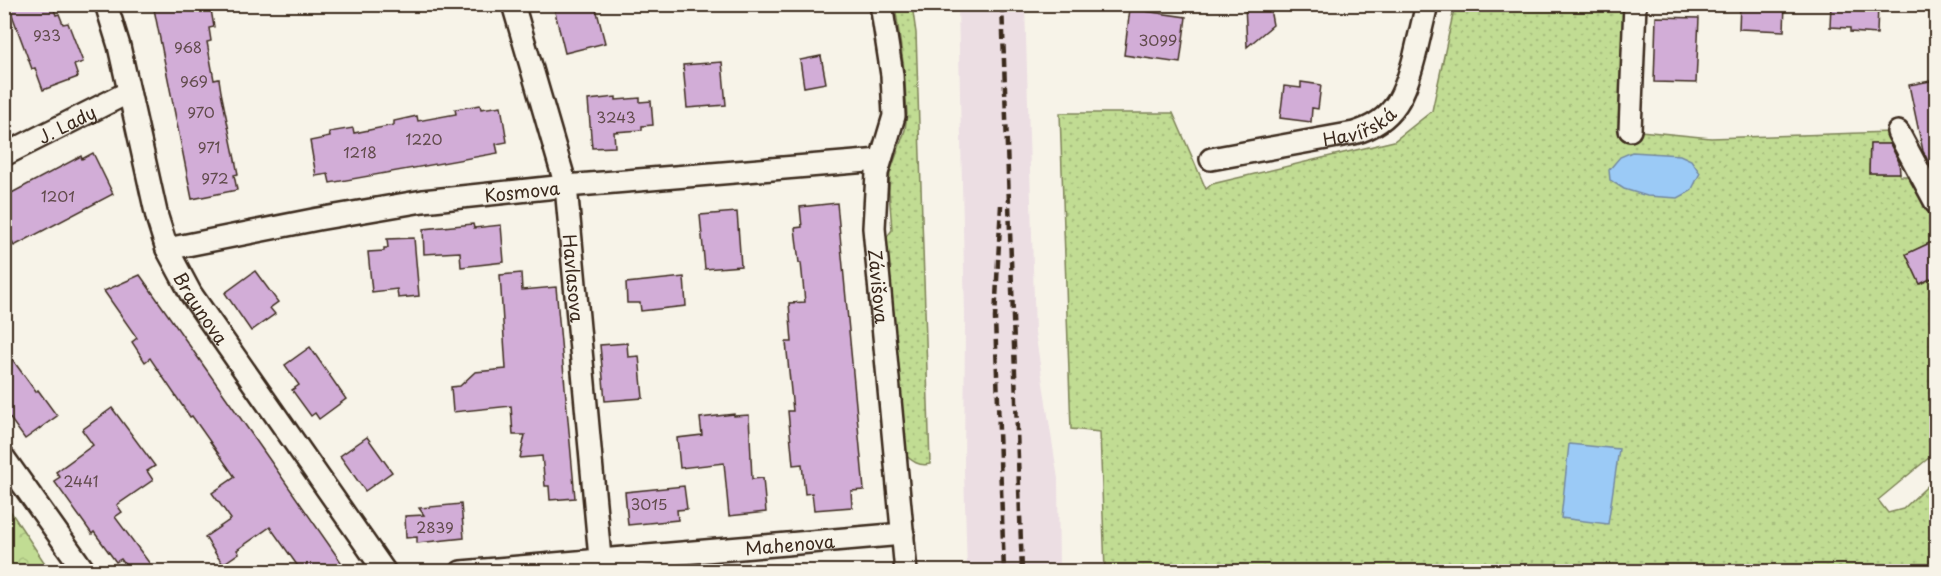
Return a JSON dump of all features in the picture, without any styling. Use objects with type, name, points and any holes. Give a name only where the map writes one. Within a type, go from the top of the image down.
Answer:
[{"type":"street","name":"Braunova","points":[[106,4],[119,46],[150,191],[168,249],[191,294],[385,572]]},
{"type":"street","name":"Havlasova","points":[[513,4],[566,186],[600,558]]},
{"type":"street","name":"Závišova","points":[[881,4],[894,101],[892,127],[880,160],[875,189],[874,228],[906,572]]},
{"type":"street","name":"Havířská","points":[[1211,159],[1354,133],[1376,124],[1394,108],[1405,91],[1427,4]]},
{"type":"street","points":[[1630,130],[1635,4]]},
{"type":"street","name":"J. Lady","points":[[4,155],[129,92]]},
{"type":"street","points":[[1898,132],[1936,203]]},
{"type":"street","name":"Kosmova","points":[[168,249],[423,201],[566,186],[880,160]]},
{"type":"street","points":[[4,458],[85,572]]},
{"type":"street","name":"Mahenova","points":[[461,572],[600,558],[903,534]]},
{"type":"shaded area","points":[[958,5],[1025,5],[1035,332],[1058,479],[1059,571],[967,571],[964,471],[965,316]]},
{"type":"green space","points":[[1624,4],[1620,129],[1711,138],[1890,132],[1894,144],[1870,144],[1869,173],[1900,173],[1900,176],[1910,176],[1936,224],[1936,240],[1906,254],[1920,284],[1936,276],[1936,452],[1878,500],[1888,513],[1903,509],[1936,478],[1936,571],[1105,571],[1100,432],[1071,429],[1060,113],[1173,113],[1206,189],[1212,184],[1394,141],[1432,111],[1455,5]]},
{"type":"green space","points":[[895,5],[912,5],[916,33],[930,464],[926,465],[916,463],[904,454],[884,241],[892,230],[890,173],[905,130],[907,114],[904,69]]},
{"type":"green space","points":[[5,503],[50,571],[5,571]]},
{"type":"water","points":[[1632,152],[1680,155],[1691,160],[1700,173],[1691,191],[1678,198],[1647,196],[1624,189],[1610,180],[1609,170],[1620,157]]},
{"type":"water","points":[[1569,444],[1619,449],[1608,524],[1561,518]]},
{"type":"building","points":[[8,4],[52,4],[63,24],[68,23],[83,62],[74,65],[78,77],[43,90],[35,68],[32,69]]},
{"type":"building","points":[[153,4],[210,4],[214,27],[209,28],[211,41],[207,42],[214,80],[219,79],[238,174],[234,175],[237,190],[192,199]]},
{"type":"building","points":[[553,4],[595,4],[605,43],[565,53]]},
{"type":"building","points":[[1245,4],[1269,4],[1273,25],[1247,47]]},
{"type":"building","points":[[1740,4],[1785,4],[1784,31],[1739,29]]},
{"type":"building","points":[[1831,4],[1878,4],[1877,34],[1850,32],[1850,28],[1830,27]]},
{"type":"building","points":[[1130,9],[1186,17],[1180,63],[1124,55]]},
{"type":"building","points":[[1656,17],[1699,18],[1696,83],[1654,82]]},
{"type":"building","points":[[821,56],[826,83],[804,87],[800,60]]},
{"type":"building","points":[[722,62],[726,105],[687,108],[683,65]]},
{"type":"building","points":[[1936,80],[1936,172],[1934,172],[1923,151],[1909,85]]},
{"type":"building","points":[[1301,82],[1321,85],[1318,109],[1312,108],[1311,122],[1280,118],[1284,86],[1301,88]]},
{"type":"building","points":[[616,97],[616,100],[640,98],[640,102],[651,101],[653,125],[642,126],[642,130],[614,132],[615,147],[592,148],[588,100]]},
{"type":"building","points":[[480,105],[481,109],[501,106],[507,142],[496,144],[498,153],[330,183],[328,174],[316,176],[310,141],[330,137],[329,132],[353,128],[354,133],[394,125],[394,121],[417,116],[418,121],[456,114],[455,109]]},
{"type":"building","points":[[1870,144],[1890,144],[1899,162],[1900,173],[1869,173]]},
{"type":"building","points":[[93,153],[113,194],[14,246],[12,242],[4,246],[4,197],[81,156],[82,159]]},
{"type":"building","points":[[837,203],[864,490],[851,491],[852,507],[814,510],[812,493],[805,494],[802,464],[793,465],[788,411],[793,411],[786,342],[792,342],[789,303],[805,302],[795,228],[802,227],[800,207]]},
{"type":"building","points":[[737,212],[741,266],[705,269],[700,215]]},
{"type":"building","points":[[473,224],[474,228],[501,225],[504,262],[461,267],[460,252],[424,254],[423,229]]},
{"type":"building","points":[[414,238],[419,296],[398,298],[397,289],[372,292],[368,252],[384,251],[384,248],[388,248],[387,239]]},
{"type":"building","points":[[1936,240],[1936,276],[1920,284],[1906,254]]},
{"type":"building","points":[[255,271],[278,302],[270,308],[275,314],[251,331],[225,293]]},
{"type":"building","points":[[521,273],[522,290],[556,287],[575,498],[550,500],[549,486],[545,486],[542,456],[520,458],[525,435],[513,435],[511,406],[453,412],[451,387],[460,386],[475,372],[506,369],[500,275]]},
{"type":"building","points":[[140,275],[348,572],[302,572],[270,527],[237,550],[239,553],[223,564],[217,556],[205,537],[231,519],[212,493],[235,477],[150,358],[145,362],[132,342],[137,338],[104,291]]},
{"type":"building","points":[[684,277],[686,306],[641,311],[640,303],[627,303],[626,283]]},
{"type":"building","points":[[627,343],[628,357],[639,356],[643,398],[605,401],[600,345]]},
{"type":"building","points":[[310,347],[346,399],[319,419],[315,413],[311,416],[292,390],[299,385],[285,365]]},
{"type":"building","points":[[4,348],[36,392],[38,390],[57,416],[25,439],[4,410]]},
{"type":"building","points":[[112,408],[155,466],[147,471],[153,480],[117,505],[122,512],[115,517],[156,572],[130,572],[121,559],[116,562],[94,532],[92,534],[54,481],[60,477],[56,472],[93,445],[82,430]]},
{"type":"building","points":[[734,414],[734,416],[749,415],[752,479],[763,478],[766,512],[729,516],[724,463],[680,468],[677,438],[702,435],[700,418]]},
{"type":"building","points":[[367,437],[392,472],[365,491],[340,456]]},
{"type":"building","points":[[684,486],[687,509],[677,510],[678,520],[628,525],[625,492]]},
{"type":"building","points":[[461,504],[464,538],[417,543],[417,537],[406,538],[405,516],[424,515],[419,508]]},
{"type":"railway","points":[[1002,4],[1022,572]]},
{"type":"railway","points":[[1001,205],[995,318],[1004,572]]}]
